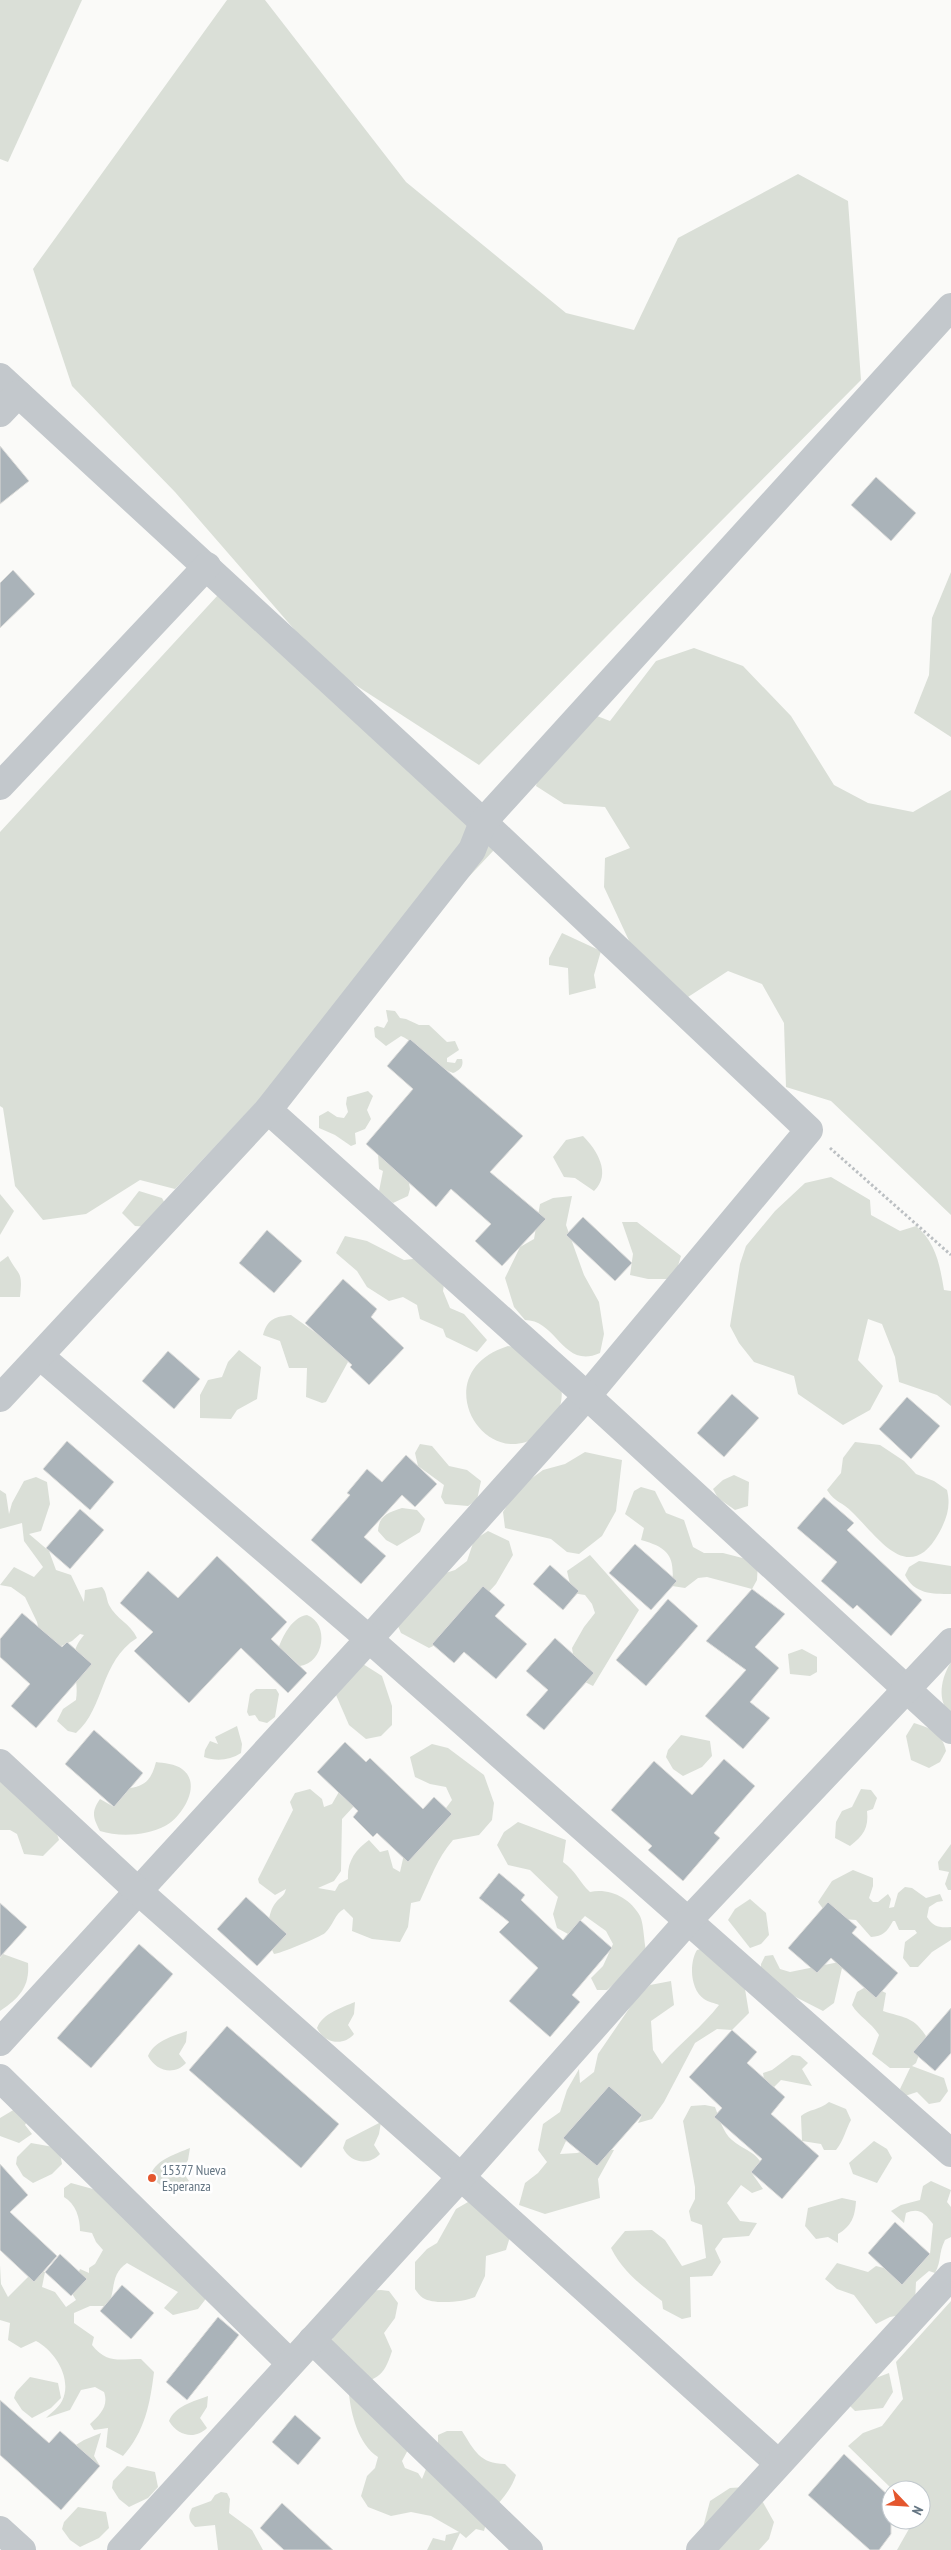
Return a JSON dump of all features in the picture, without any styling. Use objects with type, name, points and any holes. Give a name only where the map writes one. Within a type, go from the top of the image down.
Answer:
[{"type":"street","points":[[0,1398],[268,1110],[472,850],[483,822],[951,307]]},
{"type":"street","points":[[0,2042],[137,1890],[369,1639],[587,1396],[809,1130],[483,822],[207,566],[6,395]]},
{"type":"street","points":[[0,786],[207,566]]},
{"type":"street","points":[[268,1110],[587,1396],[951,1730]]},
{"type":"street","points":[[40,1356],[369,1639],[687,1922],[951,2153]]},
{"type":"street","points":[[121,2550],[461,2177],[687,1922],[951,1642]]},
{"type":"street","points":[[0,1762],[137,1890],[461,2177],[778,2463]]},
{"type":"street","points":[[0,2078],[290,2364]]},
{"type":"street","points":[[700,2550],[951,2276]]},
{"type":"street","points":[[312,2340],[529,2550]]},
{"type":"street","points":[[0,2530],[22,2550]]},
{"type":"path","points":[[809,1130],[951,1255]]},
{"type":"shaded area","points":[[0,0],[82,0],[8,162],[0,159]]},
{"type":"shaded area","points":[[227,0],[265,0],[406,182],[566,313],[634,330],[678,238],[798,174],[848,201],[861,380],[479,765],[326,666],[175,492],[72,386],[33,269]]},
{"type":"shaded area","points":[[951,572],[951,737],[914,713],[929,675],[932,618]]},
{"type":"shaded area","points":[[218,595],[494,850],[175,1189],[140,1180],[86,1214],[43,1220],[15,1186],[3,1108],[0,1106],[0,832]]},
{"type":"shaded area","points":[[694,648],[743,666],[791,716],[834,785],[868,803],[913,812],[951,790],[951,1215],[831,1101],[786,1087],[784,1023],[762,984],[728,971],[688,997],[631,945],[604,887],[605,858],[630,848],[605,807],[564,804],[536,786],[545,751],[576,708],[610,721],[656,661]]},
{"type":"shaded area","points":[[562,933],[601,951],[594,975],[596,988],[569,995],[568,968],[549,965],[549,958]]},
{"type":"shaded area","points":[[386,1010],[395,1011],[400,1018],[419,1025],[429,1025],[447,1042],[455,1041],[459,1050],[447,1058],[447,1062],[455,1063],[457,1059],[462,1059],[461,1067],[458,1071],[453,1073],[446,1070],[401,1036],[386,1046],[375,1037],[374,1028],[377,1026],[384,1028],[388,1021]]},
{"type":"shaded area","points":[[368,1091],[373,1096],[367,1110],[371,1119],[365,1129],[355,1133],[356,1144],[351,1146],[335,1135],[319,1128],[319,1116],[328,1111],[337,1117],[344,1118],[348,1112],[347,1097]]},
{"type":"shaded area","points":[[583,1136],[597,1155],[602,1170],[602,1177],[594,1191],[575,1178],[564,1177],[553,1157],[566,1140]]},
{"type":"shaded area","points":[[378,1154],[408,1177],[410,1189],[408,1196],[393,1203],[379,1191],[383,1171],[379,1169]]},
{"type":"shaded area","points":[[831,1177],[870,1200],[871,1215],[900,1231],[916,1226],[923,1232],[933,1247],[939,1263],[944,1290],[951,1291],[951,1406],[937,1395],[899,1382],[895,1357],[882,1324],[868,1319],[858,1360],[883,1386],[870,1410],[843,1425],[798,1394],[794,1376],[754,1362],[739,1343],[730,1326],[740,1264],[746,1246],[775,1211],[805,1183]]},
{"type":"shaded area","points":[[139,1191],[162,1198],[171,1215],[149,1227],[135,1226],[122,1213]]},
{"type":"shaded area","points":[[0,1194],[14,1211],[0,1235]]},
{"type":"shaded area","points":[[572,1196],[566,1225],[584,1275],[599,1302],[604,1334],[600,1353],[587,1356],[577,1355],[568,1350],[545,1328],[536,1322],[525,1320],[514,1307],[505,1278],[520,1247],[534,1239],[540,1204],[553,1198]]},
{"type":"shaded area","points":[[622,1222],[637,1222],[681,1256],[674,1279],[648,1279],[630,1275],[633,1254]]},
{"type":"shaded area","points":[[345,1236],[367,1241],[404,1260],[421,1258],[446,1271],[443,1291],[450,1308],[464,1314],[487,1340],[477,1352],[446,1337],[443,1329],[420,1319],[417,1305],[403,1297],[389,1301],[367,1287],[357,1271],[336,1253]]},
{"type":"shaded area","points":[[8,1256],[19,1274],[21,1282],[20,1297],[0,1297],[0,1262]]},
{"type":"shaded area","points":[[291,1315],[341,1351],[348,1362],[326,1402],[322,1403],[306,1397],[307,1368],[289,1368],[280,1341],[263,1335],[267,1325],[273,1319]]},
{"type":"shaded area","points":[[508,1346],[527,1349],[555,1374],[561,1384],[562,1399],[557,1413],[541,1434],[517,1444],[498,1441],[482,1431],[471,1415],[466,1396],[470,1376],[483,1359]]},
{"type":"shaded area","points":[[239,1350],[261,1367],[257,1399],[237,1410],[231,1419],[200,1418],[200,1395],[208,1380],[222,1377],[228,1362]]},
{"type":"shaded area","points":[[855,1442],[880,1445],[904,1461],[916,1474],[934,1481],[947,1490],[948,1507],[946,1517],[942,1528],[928,1549],[916,1556],[905,1557],[894,1552],[883,1544],[849,1509],[833,1498],[827,1490],[841,1473],[843,1458]]},
{"type":"shaded area","points":[[420,1444],[432,1446],[449,1466],[467,1470],[481,1481],[477,1500],[468,1506],[445,1504],[441,1497],[444,1485],[418,1466],[415,1453]]},
{"type":"shaded area","points":[[585,1452],[622,1460],[616,1511],[602,1536],[579,1554],[567,1552],[551,1539],[505,1528],[503,1512],[515,1493],[543,1470],[565,1464]]},
{"type":"shaded area","points":[[734,1475],[749,1482],[748,1506],[735,1510],[718,1498],[713,1489],[723,1480]]},
{"type":"shaded area","points":[[36,1477],[47,1482],[50,1504],[41,1531],[29,1534],[49,1551],[56,1570],[71,1575],[84,1602],[85,1590],[102,1587],[112,1610],[131,1629],[137,1638],[116,1659],[93,1711],[76,1733],[68,1731],[57,1721],[63,1709],[76,1700],[74,1658],[78,1643],[84,1635],[80,1634],[72,1641],[51,1651],[41,1638],[37,1622],[25,1597],[11,1587],[0,1585],[14,1567],[34,1577],[43,1567],[24,1541],[22,1523],[0,1529],[0,1490],[6,1494],[9,1514],[12,1503],[24,1481]]},
{"type":"shaded area","points":[[641,1487],[655,1491],[666,1513],[684,1520],[693,1547],[704,1553],[723,1553],[758,1562],[757,1580],[752,1589],[707,1577],[698,1578],[685,1588],[672,1586],[672,1568],[668,1555],[658,1546],[641,1540],[644,1528],[625,1514],[634,1491]]},
{"type":"shaded area","points":[[402,1508],[417,1510],[425,1519],[420,1532],[397,1546],[386,1540],[378,1531],[380,1521],[385,1515]]},
{"type":"shaded area","points":[[488,1531],[509,1541],[513,1555],[496,1584],[444,1641],[429,1648],[401,1633],[397,1624],[433,1577],[455,1570],[467,1561],[474,1540]]},
{"type":"shaded area","points":[[590,1555],[639,1610],[593,1686],[577,1678],[572,1648],[584,1627],[595,1613],[592,1604],[585,1595],[572,1593],[567,1571]]},
{"type":"shaded area","points":[[919,1561],[951,1566],[951,1594],[924,1592],[913,1586],[905,1575],[909,1567]]},
{"type":"shaded area","points":[[307,1615],[319,1626],[321,1643],[319,1651],[314,1658],[300,1666],[287,1654],[280,1654],[278,1650],[282,1639],[292,1624],[297,1619]]},
{"type":"shaded area","points":[[802,1649],[817,1657],[817,1672],[810,1676],[790,1674],[788,1654]]},
{"type":"shaded area","points":[[951,1662],[951,1715],[943,1703],[942,1689],[945,1675]]},
{"type":"shaded area","points":[[363,1664],[382,1676],[392,1706],[392,1725],[381,1736],[366,1739],[349,1725],[336,1695]]},
{"type":"shaded area","points":[[256,1689],[276,1689],[279,1694],[275,1717],[267,1723],[259,1721],[255,1715],[249,1716],[247,1712],[250,1694]]},
{"type":"shaded area","points":[[914,1723],[935,1732],[942,1740],[946,1751],[940,1762],[929,1768],[911,1760],[906,1736]]},
{"type":"shaded area","points":[[237,1726],[242,1744],[241,1753],[223,1760],[204,1757],[205,1750],[210,1741],[218,1744],[215,1737]]},
{"type":"shaded area","points":[[681,1735],[710,1741],[712,1756],[702,1767],[683,1776],[673,1769],[666,1757],[668,1750]]},
{"type":"shaded area","points":[[432,1744],[448,1748],[484,1775],[494,1803],[492,1820],[479,1835],[453,1840],[447,1847],[434,1869],[420,1901],[411,1903],[408,1927],[400,1942],[372,1939],[352,1931],[353,1918],[344,1909],[338,1913],[325,1933],[300,1945],[274,1954],[268,1927],[270,1913],[273,1906],[284,1895],[286,1889],[275,1895],[259,1883],[258,1879],[293,1810],[290,1802],[295,1793],[310,1789],[322,1799],[324,1807],[332,1804],[340,1790],[354,1806],[342,1819],[341,1871],[334,1881],[318,1888],[335,1891],[339,1884],[348,1879],[349,1867],[353,1857],[369,1840],[380,1852],[388,1850],[393,1868],[400,1872],[405,1850],[437,1820],[452,1800],[446,1787],[430,1784],[415,1777],[410,1757]]},
{"type":"shaded area","points":[[156,1762],[176,1766],[188,1775],[191,1783],[188,1800],[178,1815],[165,1826],[141,1834],[124,1835],[100,1831],[94,1811],[100,1799],[114,1807],[130,1788],[141,1785],[148,1780]]},
{"type":"shaded area","points":[[0,1777],[56,1831],[59,1840],[43,1856],[24,1854],[17,1834],[10,1830],[0,1830]]},
{"type":"shaded area","points":[[861,1789],[871,1790],[877,1798],[873,1809],[867,1811],[867,1822],[864,1831],[850,1846],[835,1838],[836,1822],[842,1811],[852,1807]]},
{"type":"shaded area","points":[[518,1822],[566,1840],[563,1862],[586,1888],[590,1892],[612,1893],[625,1899],[640,1916],[647,1955],[607,1990],[597,1990],[591,1978],[603,1966],[613,1944],[606,1931],[585,1916],[568,1934],[557,1928],[553,1914],[558,1897],[530,1870],[508,1865],[497,1845],[504,1832]]},
{"type":"shaded area","points":[[951,1844],[951,1890],[948,1890],[945,1884],[949,1872],[939,1870],[938,1862]]},
{"type":"shaded area","points":[[853,1870],[873,1878],[873,1886],[869,1898],[873,1902],[878,1902],[888,1894],[891,1899],[889,1908],[894,1907],[898,1893],[905,1887],[912,1888],[926,1898],[940,1894],[943,1901],[929,1907],[927,1917],[937,1926],[951,1927],[951,1940],[932,1952],[918,1967],[910,1967],[903,1958],[905,1942],[917,1933],[915,1930],[899,1930],[895,1921],[893,1921],[884,1933],[871,1937],[856,1920],[830,1918],[818,1902],[832,1881]]},
{"type":"shaded area","points":[[750,1899],[766,1913],[769,1935],[761,1944],[750,1948],[728,1920],[735,1909]]},
{"type":"shaded area","points":[[708,1947],[744,1983],[749,2013],[732,2030],[717,2029],[695,2043],[664,2102],[652,2119],[638,2123],[642,2115],[609,2086],[572,2128],[560,2154],[577,2153],[593,2148],[614,2150],[598,2179],[600,2198],[545,2214],[519,2205],[525,2183],[538,2173],[547,2162],[538,2150],[543,2124],[560,2112],[567,2090],[579,2069],[580,2083],[594,2072],[598,2054],[635,2000],[650,1985],[671,1981],[674,2005],[651,2021],[653,2050],[662,2064],[719,2005],[707,2001],[699,1995],[692,1976],[694,1955],[697,1950]]},
{"type":"shaded area","points":[[3,1954],[28,1963],[28,1971],[22,1991],[0,2011],[0,1958]]},
{"type":"shaded area","points":[[773,1955],[780,1969],[790,1972],[839,1962],[842,1968],[834,2003],[823,2011],[780,1989],[761,1974],[761,1964],[765,1956]]},
{"type":"shaded area","points":[[869,1985],[886,1993],[883,2011],[912,2021],[926,2036],[916,2063],[912,2066],[944,2078],[948,2091],[940,2102],[929,2104],[917,2092],[905,2096],[900,2089],[910,2068],[890,2068],[872,2054],[879,2035],[852,2005],[857,1992]]},
{"type":"shaded area","points":[[355,2002],[354,2014],[348,2025],[354,2034],[350,2038],[345,2041],[334,2042],[320,2033],[317,2028],[324,2018]]},
{"type":"shaded area","points":[[187,2031],[186,2042],[179,2054],[186,2063],[176,2070],[166,2070],[151,2061],[148,2056],[155,2046],[164,2040]]},
{"type":"shaded area","points":[[792,2055],[800,2056],[808,2063],[802,2069],[812,2086],[781,2080],[774,2087],[764,2079],[763,2073],[772,2070]]},
{"type":"shaded area","points":[[829,2102],[846,2109],[851,2120],[836,2150],[824,2150],[821,2144],[802,2141],[801,2116]]},
{"type":"shaded area","points":[[705,2105],[715,2107],[729,2137],[754,2154],[760,2161],[751,2172],[763,2189],[752,2193],[741,2185],[727,2203],[740,2221],[757,2223],[749,2236],[723,2238],[715,2249],[721,2262],[712,2276],[690,2277],[691,2317],[682,2319],[663,2309],[662,2301],[627,2271],[611,2248],[625,2231],[652,2230],[665,2240],[682,2266],[706,2258],[702,2225],[691,2221],[689,2211],[695,2199],[695,2187],[683,2121],[691,2106]]},
{"type":"shaded area","points":[[15,2109],[31,2114],[25,2125],[32,2134],[19,2143],[0,2136],[0,2118]]},
{"type":"shaded area","points":[[381,2122],[379,2134],[374,2145],[380,2154],[376,2158],[360,2161],[355,2160],[346,2153],[343,2148],[346,2140]]},
{"type":"shaded area","points":[[874,2141],[887,2149],[892,2158],[877,2183],[853,2174],[849,2163]]},
{"type":"shaded area","points":[[31,2143],[59,2148],[62,2164],[52,2174],[33,2183],[23,2176],[16,2164],[17,2157]]},
{"type":"shaded area","points":[[190,2148],[188,2160],[182,2171],[189,2181],[179,2187],[168,2188],[159,2184],[154,2179],[151,2174],[158,2164]]},
{"type":"shaded area","points":[[931,2181],[951,2190],[947,2202],[951,2207],[951,2237],[945,2240],[941,2249],[939,2264],[935,2273],[929,2271],[916,2282],[915,2303],[907,2314],[890,2317],[876,2324],[854,2295],[837,2289],[825,2279],[837,2263],[868,2272],[876,2266],[884,2268],[902,2285],[930,2254],[933,2224],[924,2214],[918,2211],[906,2213],[904,2223],[891,2211],[901,2205],[920,2200],[923,2186]]},
{"type":"shaded area","points":[[71,2183],[111,2194],[208,2296],[198,2309],[173,2315],[164,2308],[178,2292],[127,2263],[118,2272],[108,2306],[90,2306],[74,2313],[74,2323],[94,2337],[92,2345],[103,2355],[120,2360],[141,2359],[154,2372],[151,2395],[145,2417],[137,2437],[123,2456],[106,2447],[108,2428],[94,2430],[90,2424],[100,2414],[105,2402],[104,2392],[95,2387],[81,2390],[70,2410],[46,2418],[61,2403],[65,2393],[64,2375],[60,2366],[50,2352],[36,2341],[21,2348],[8,2340],[10,2323],[0,2320],[0,2265],[1,2284],[8,2297],[34,2271],[45,2272],[42,2287],[55,2292],[66,2307],[76,2300],[71,2292],[80,2269],[89,2273],[89,2268],[95,2264],[103,2250],[96,2242],[92,2233],[80,2231],[79,2221],[72,2203],[64,2197],[64,2188]]},
{"type":"shaded area","points":[[480,2195],[512,2230],[506,2250],[486,2256],[485,2276],[475,2297],[449,2302],[434,2302],[423,2298],[415,2289],[415,2262],[427,2249],[437,2243],[456,2209]]},
{"type":"shaded area","points":[[842,2198],[856,2201],[852,2220],[847,2228],[838,2234],[838,2243],[828,2237],[816,2239],[805,2226],[808,2208]]},
{"type":"shaded area","points":[[366,2291],[389,2291],[398,2303],[395,2318],[384,2333],[392,2351],[381,2374],[367,2381],[330,2344],[336,2331]]},
{"type":"shaded area","points":[[951,2301],[951,2550],[897,2550],[908,2530],[931,2530],[931,2480],[883,2480],[848,2446],[863,2433],[882,2426],[903,2399],[896,2362]]},
{"type":"shaded area","points":[[889,2373],[893,2392],[883,2408],[855,2411],[845,2401],[873,2379]]},
{"type":"shaded area","points":[[30,2377],[58,2383],[61,2398],[51,2408],[32,2418],[22,2410],[14,2398],[16,2392]]},
{"type":"shaded area","points":[[349,2394],[409,2448],[402,2461],[405,2468],[418,2473],[422,2479],[428,2464],[438,2456],[438,2435],[447,2431],[462,2431],[479,2455],[489,2462],[505,2464],[516,2475],[509,2490],[491,2514],[484,2531],[476,2529],[466,2538],[460,2533],[452,2550],[427,2550],[433,2538],[445,2541],[446,2535],[459,2532],[431,2516],[411,2512],[391,2516],[368,2507],[361,2496],[367,2476],[375,2468],[378,2457],[371,2452],[357,2429]]},
{"type":"shaded area","points":[[208,2396],[207,2407],[200,2418],[207,2428],[202,2432],[187,2435],[177,2430],[169,2421],[180,2408]]},
{"type":"shaded area","points":[[101,2433],[94,2456],[100,2466],[94,2472],[66,2451],[84,2440]]},
{"type":"shaded area","points":[[127,2466],[155,2472],[158,2487],[148,2498],[129,2507],[119,2499],[112,2488],[113,2481]]},
{"type":"shaded area","points":[[746,2487],[760,2497],[774,2522],[769,2539],[759,2550],[708,2550],[701,2535],[710,2501],[730,2488]]},
{"type":"shaded area","points":[[221,2492],[227,2493],[230,2499],[229,2513],[252,2530],[263,2550],[218,2550],[215,2525],[195,2527],[191,2522],[189,2516],[192,2508],[211,2501],[215,2495]]},
{"type":"shaded area","points":[[78,2507],[106,2512],[109,2528],[99,2538],[80,2547],[70,2540],[62,2529],[64,2522]]},
{"type":"building","points":[[0,446],[29,481],[0,504]]},
{"type":"building","points":[[876,477],[916,513],[891,541],[851,505]]},
{"type":"building","points":[[13,570],[35,594],[0,628],[0,583]]},
{"type":"building","points":[[410,1039],[523,1136],[490,1172],[546,1219],[502,1266],[475,1241],[491,1224],[451,1189],[436,1207],[366,1144],[413,1089],[387,1066]]},
{"type":"building","points":[[583,1217],[632,1263],[615,1281],[566,1235]]},
{"type":"building","points":[[267,1230],[302,1261],[274,1293],[239,1263]]},
{"type":"building","points":[[343,1279],[377,1309],[371,1317],[404,1348],[369,1385],[350,1367],[352,1365],[305,1323]]},
{"type":"building","points":[[168,1351],[200,1379],[174,1409],[142,1381]]},
{"type":"building","points":[[732,1394],[759,1418],[724,1457],[697,1433]]},
{"type":"building","points":[[907,1397],[940,1426],[911,1459],[879,1429]]},
{"type":"building","points":[[67,1441],[114,1482],[90,1510],[43,1469]]},
{"type":"building","points":[[406,1455],[437,1484],[415,1507],[402,1495],[364,1537],[386,1556],[361,1584],[311,1540],[350,1495],[347,1493],[367,1469],[382,1482]]},
{"type":"building","points":[[824,1497],[854,1523],[847,1530],[922,1600],[891,1636],[857,1605],[853,1609],[821,1581],[837,1562],[797,1528]]},
{"type":"building","points":[[80,1509],[104,1530],[70,1569],[46,1548]]},
{"type":"building","points":[[635,1544],[677,1581],[651,1610],[609,1573]]},
{"type":"building","points":[[217,1556],[287,1622],[271,1639],[307,1673],[288,1693],[241,1648],[189,1703],[134,1651],[153,1632],[120,1603],[148,1571],[178,1598]]},
{"type":"building","points":[[550,1565],[579,1591],[563,1610],[533,1584]]},
{"type":"building","points":[[483,1586],[505,1605],[495,1616],[527,1644],[496,1679],[464,1652],[454,1663],[432,1644]]},
{"type":"building","points":[[752,1589],[785,1614],[755,1647],[779,1668],[750,1702],[770,1718],[743,1749],[705,1716],[746,1670],[706,1641]]},
{"type":"building","points":[[668,1599],[698,1626],[646,1686],[616,1660]]},
{"type":"building","points":[[22,1613],[62,1647],[67,1642],[92,1664],[36,1728],[11,1706],[30,1684],[0,1657],[0,1639]]},
{"type":"building","points":[[555,1638],[594,1673],[544,1730],[526,1715],[548,1690],[526,1671]]},
{"type":"building","points":[[94,1730],[143,1773],[114,1807],[65,1764]]},
{"type":"building","points":[[345,1742],[366,1762],[370,1758],[423,1809],[434,1797],[452,1814],[408,1862],[377,1833],[373,1837],[353,1817],[358,1811],[317,1772]]},
{"type":"building","points":[[724,1759],[755,1786],[714,1833],[720,1838],[683,1881],[648,1850],[652,1846],[611,1810],[654,1761],[692,1795]]},
{"type":"building","points":[[499,1873],[525,1895],[521,1900],[563,1940],[580,1920],[612,1948],[572,1995],[580,2002],[550,2037],[509,2001],[538,1968],[499,1932],[509,1922],[479,1898]]},
{"type":"building","points":[[246,1897],[287,1934],[257,1966],[217,1929]]},
{"type":"building","points":[[828,1902],[857,1927],[852,1933],[898,1973],[876,1998],[831,1958],[817,1973],[788,1948]]},
{"type":"building","points":[[0,1903],[27,1927],[0,1957]]},
{"type":"building","points":[[139,1944],[173,1974],[91,2068],[57,2038]]},
{"type":"building","points":[[951,2008],[951,2053],[935,2071],[913,2052]]},
{"type":"building","points":[[227,2026],[339,2124],[301,2168],[189,2070]]},
{"type":"building","points":[[732,2030],[757,2052],[747,2063],[785,2097],[771,2114],[819,2156],[782,2199],[751,2172],[762,2159],[714,2117],[722,2108],[689,2077]]},
{"type":"building","points":[[609,2086],[642,2115],[597,2166],[563,2138]]},
{"type":"building","points":[[0,2164],[28,2195],[10,2212],[57,2256],[34,2282],[0,2250]]},
{"type":"building","points":[[895,2222],[930,2254],[902,2285],[868,2253]]},
{"type":"building","points":[[60,2254],[87,2279],[71,2296],[45,2272]]},
{"type":"building","points":[[122,2285],[154,2313],[131,2339],[100,2311]]},
{"type":"building","points":[[218,2317],[239,2335],[187,2400],[166,2382]]},
{"type":"building","points":[[0,2400],[49,2443],[60,2431],[100,2466],[61,2510],[0,2455]]},
{"type":"building","points":[[295,2415],[321,2438],[298,2465],[272,2442]]},
{"type":"building","points":[[844,2454],[881,2489],[881,2530],[891,2530],[891,2534],[879,2550],[870,2550],[808,2495]]},
{"type":"building","points":[[282,2503],[333,2550],[284,2550],[260,2528]]},
{"type":"place","name":"15377 Nueva Esperanza","points":[[152,2178]]}]
